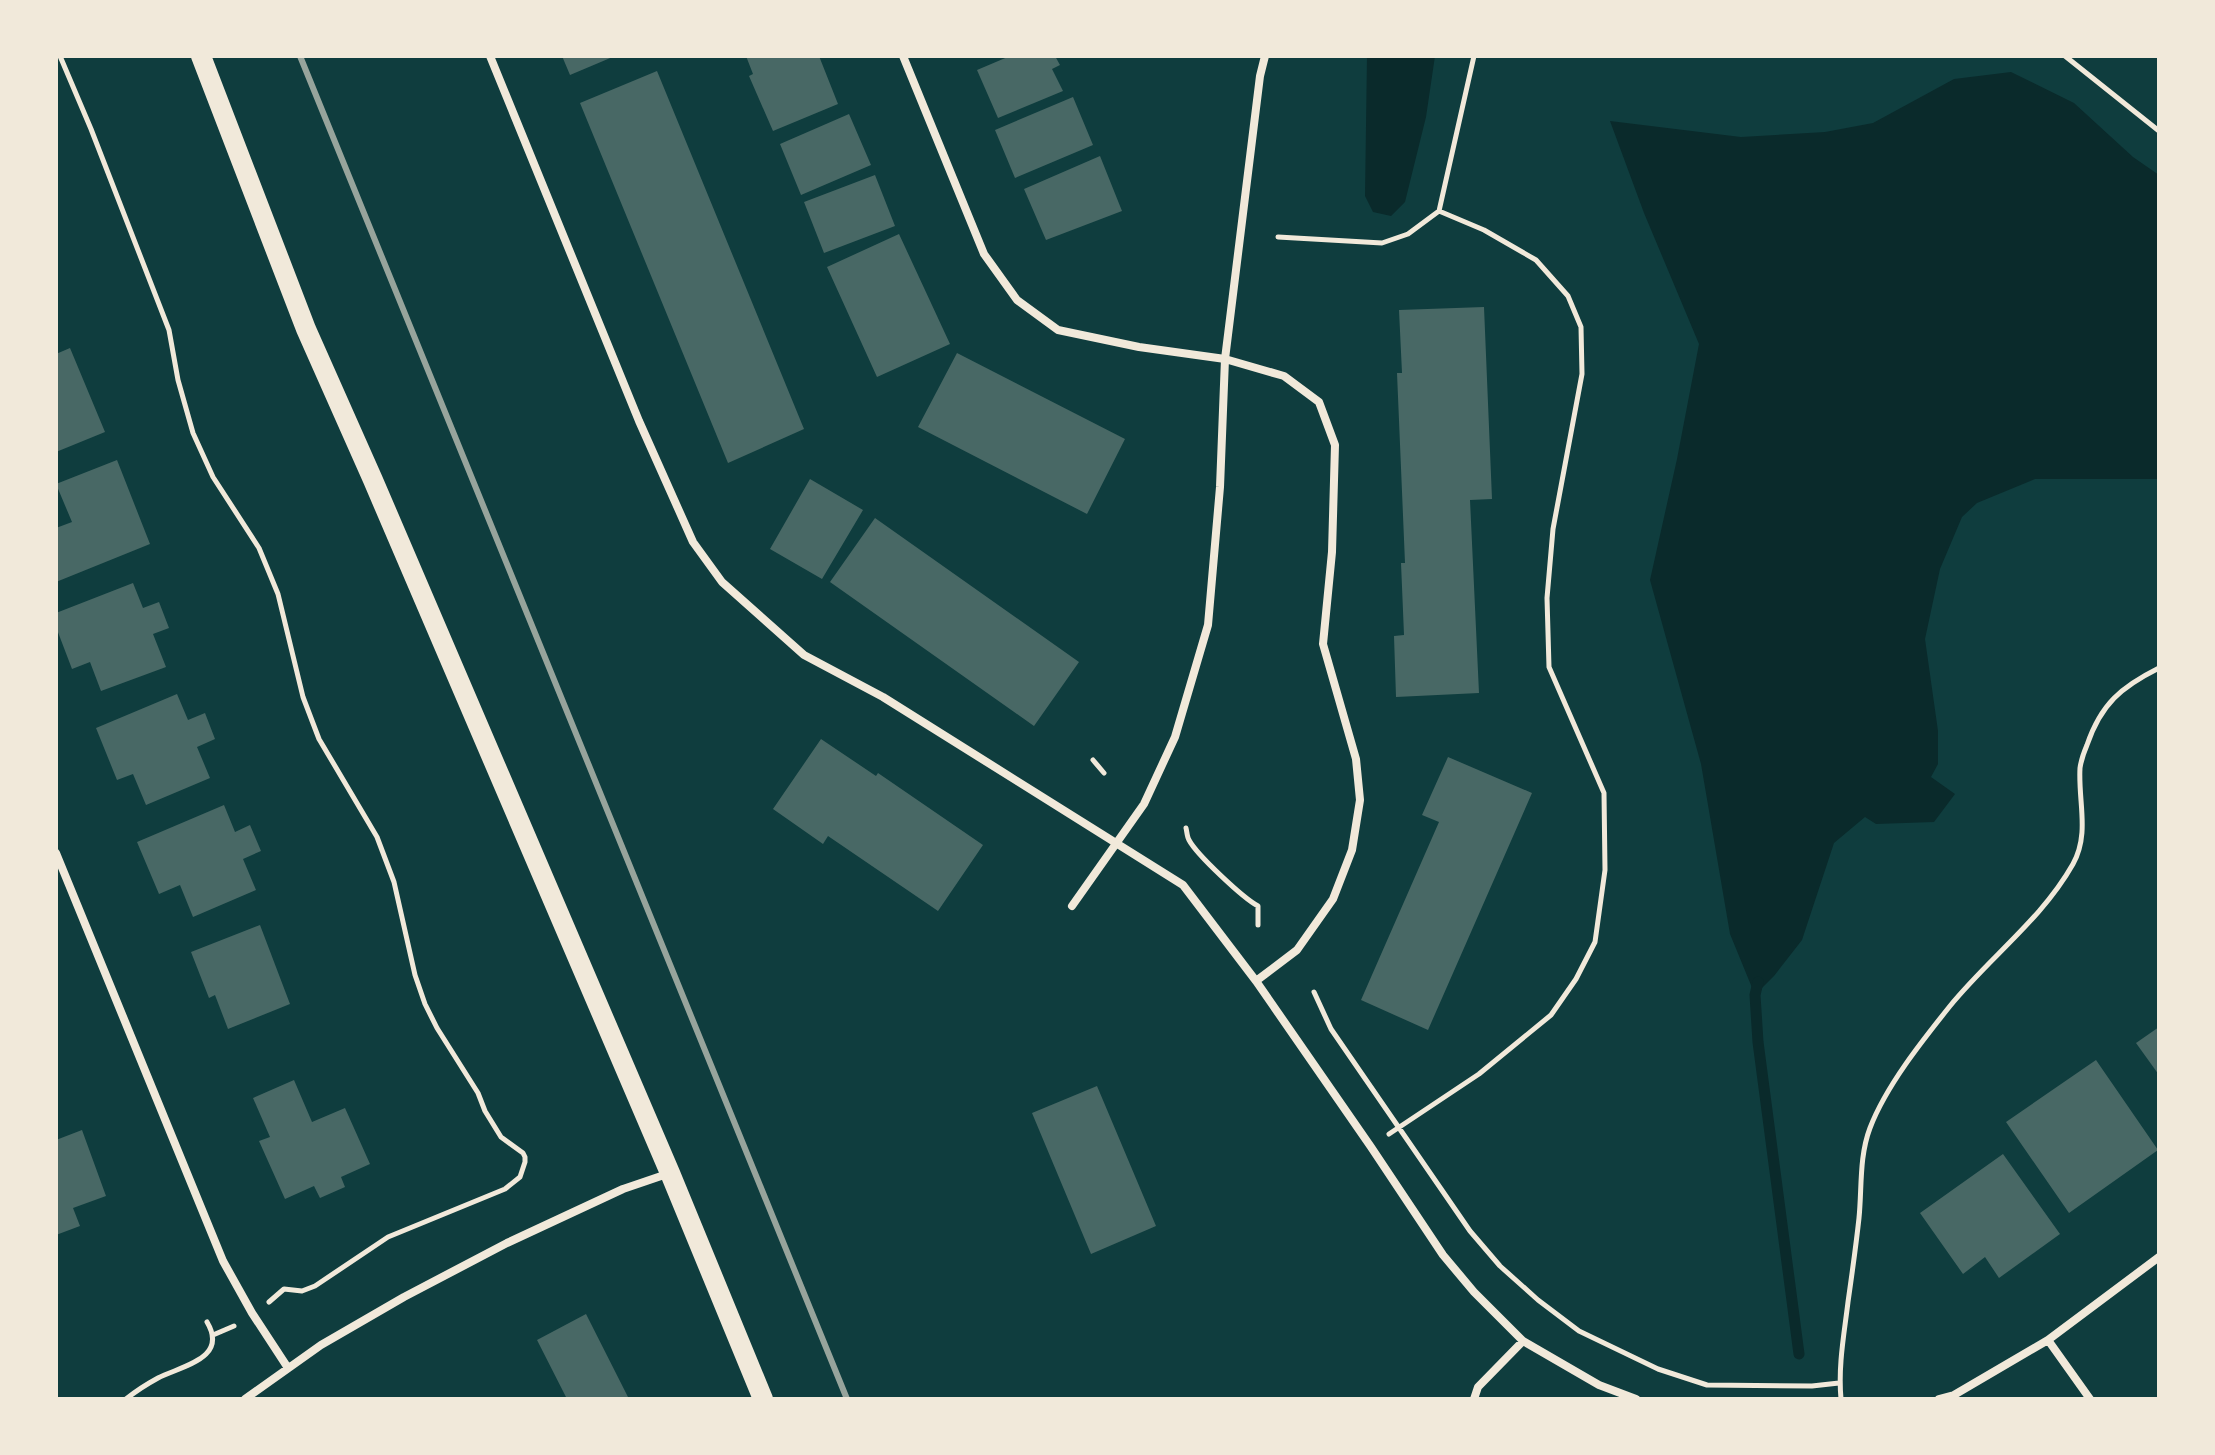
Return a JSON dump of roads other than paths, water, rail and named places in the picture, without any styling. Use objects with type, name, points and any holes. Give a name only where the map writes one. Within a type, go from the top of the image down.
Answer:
[{"type":"main road","points":[[201,56],[306,329],[670,1173],[763,1399]]},
{"type":"street","points":[[490,56],[639,421],[693,542],[722,582],[804,655],[883,697],[1183,885],[1256,981],[1443,1255],[1474,1292],[1523,1341],[1599,1385],[1636,1399]]},
{"type":"street","points":[[903,56],[984,254],[1017,300],[1058,330],[1139,347],[1225,359],[1284,376],[1319,402],[1335,445],[1332,552],[1323,644],[1356,759],[1360,800],[1352,850],[1333,899],[1297,950],[1256,981]]},
{"type":"street","points":[[1072,906],[1144,804],[1175,737],[1208,625],[1220,487],[1225,359],[1265,56]]},
{"type":"street","points":[[56,853],[223,1261],[288,1368]]},
{"type":"street","points":[[245,1399],[321,1345],[404,1297],[507,1243],[623,1189],[670,1173]]},
{"type":"street","points":[[1939,1399],[1954,1395],[2048,1340],[2159,1257]]},
{"type":"street","points":[[2048,1340],[2090,1399]]},
{"type":"street","points":[[1474,1399],[1478,1387],[1523,1341]]},
{"type":"water","points":[[1367,56],[1435,56],[1426,117],[1405,202],[1391,216],[1373,212],[1365,196]]},
{"type":"water","points":[[2011,72],[2074,103],[2133,157],[2159,175],[2159,479],[2035,479],[1977,503],[1962,517],[1940,569],[1925,639],[1938,731],[1938,764],[1931,777],[1955,794],[1934,822],[1876,824],[1865,817],[1834,843],[1802,940],[1755,995],[1730,934],[1701,764],[1650,580],[1699,344],[1644,213],[1610,121],[1741,137],[1825,132],[1873,123],[1954,79]]},
{"type":"waterway","points":[[1758,982],[1755,995],[1758,1042],[1799,1354]]},
{"type":"railway","points":[[300,56],[847,1399]]}]
